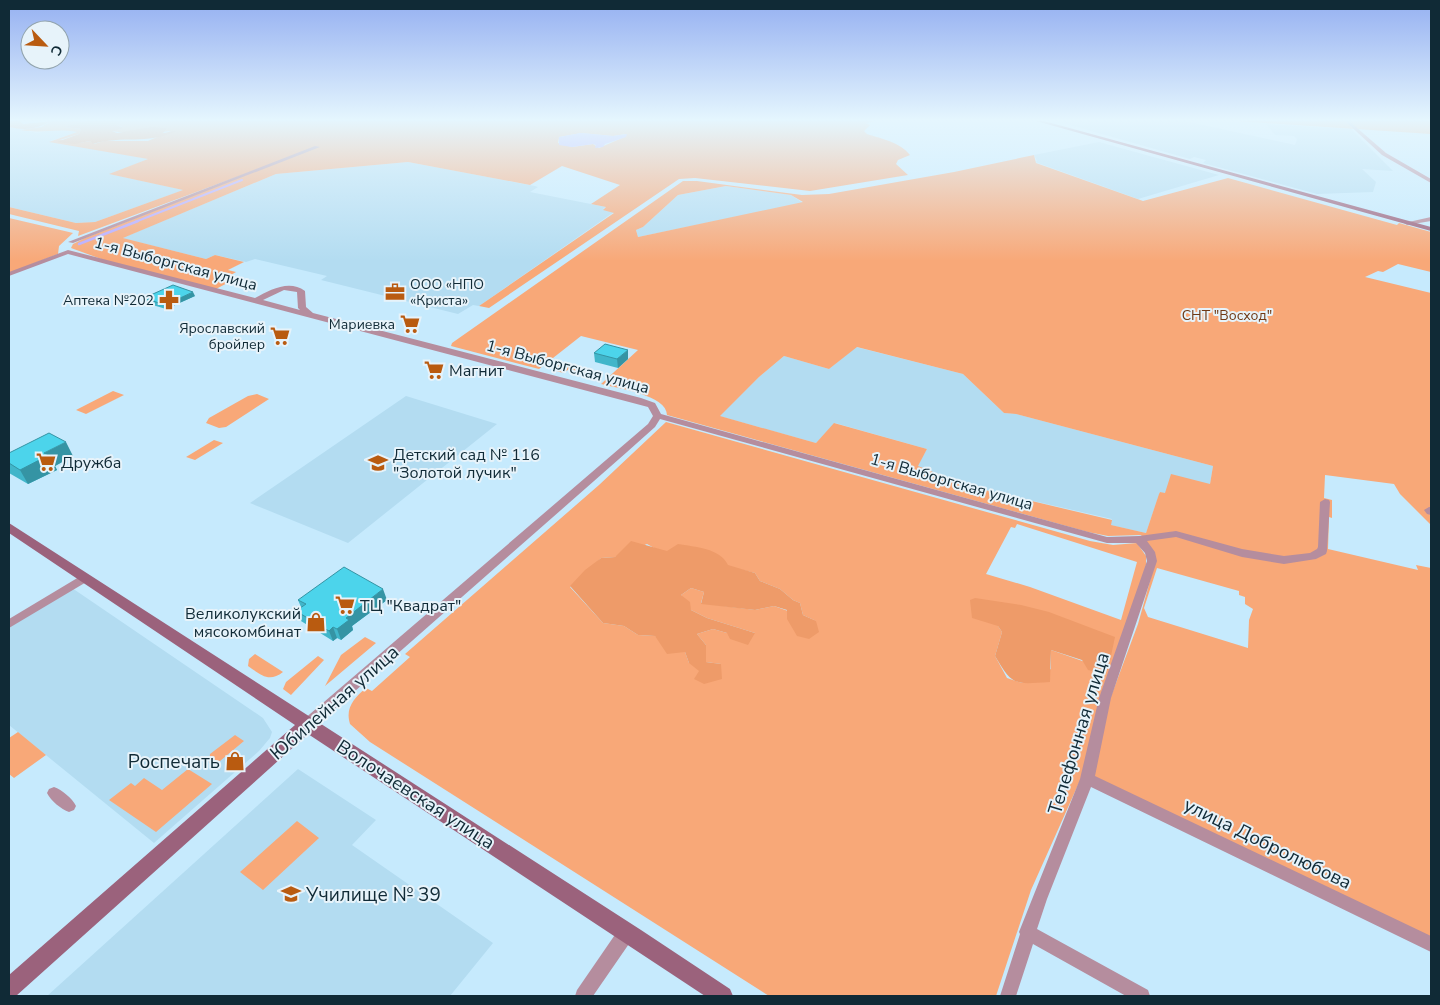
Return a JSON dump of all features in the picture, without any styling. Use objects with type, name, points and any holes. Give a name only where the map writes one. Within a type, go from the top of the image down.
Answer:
[{"type":"street","points":[[71,242],[261,168]]},
{"type":"street","points":[[1209,168],[1431,229]]},
{"type":"street","points":[[1408,168],[1431,181]]},
{"type":"street","points":[[1407,223],[1431,219]]},
{"type":"street","points":[[9,274],[68,252],[65,249],[77,232]]},
{"type":"street","name":"1-я Выборгская улица","points":[[68,252],[638,400],[654,408],[657,416],[1093,537],[1115,541],[1176,534],[1266,558],[1284,560],[1312,556],[1322,551],[1323,547],[1325,502]]},
{"type":"street","points":[[256,301],[280,290],[296,288],[302,291],[302,308],[310,314]]},
{"type":"street","name":"Юбилейная улица","points":[[9,989],[308,724],[652,426],[657,416]]},
{"type":"street","name":"Волочаевская улица","points":[[9,526],[153,625],[308,724],[723,996]]},
{"type":"street","name":"Телефонная улица","points":[[1008,996],[1027,932],[1087,779],[1105,698],[1152,561],[1150,552],[1140,539]]},
{"type":"street","points":[[9,624],[84,578]]},
{"type":"street","name":"улица Добролюбова","points":[[1087,779],[1431,944]]},
{"type":"street","points":[[54,793],[69,806]]},
{"type":"street","points":[[583,996],[627,932]]},
{"type":"street","points":[[1027,932],[1142,996]]},
{"type":"shaded area","points":[[9,168],[126,168],[110,174],[184,190],[95,222],[76,223],[9,207]]},
{"type":"shaded area","points":[[343,168],[439,168],[535,186],[538,187],[530,192],[606,207],[603,209],[614,212],[479,306],[473,305],[458,314],[321,280],[327,276],[255,259],[246,262],[215,255],[206,259],[122,238],[276,174]]},
{"type":"shaded area","points":[[1051,168],[1193,168],[1219,175],[1138,199]]},
{"type":"shaded area","points":[[1221,168],[1390,168],[1393,171],[1362,169],[1376,182],[1373,192],[1317,194]]},
{"type":"shaded area","points":[[726,186],[791,195],[803,203],[638,237],[636,230],[643,227],[678,195]]},
{"type":"shaded area","points":[[856,347],[963,374],[1004,413],[1016,414],[1213,466],[1210,484],[1165,494],[1160,492],[1146,533],[1110,525],[1112,519],[968,486],[917,466],[927,449],[835,423],[816,443],[719,416],[759,377],[784,356],[829,369]]},
{"type":"shaded area","name":"Детский сад № 116 \"Золотой лучик\"","points":[[406,396],[497,424],[348,543],[250,503]]},
{"type":"shaded area","points":[[631,541],[667,551],[678,544],[699,547],[713,552],[724,559],[728,565],[755,573],[760,581],[780,589],[793,600],[800,603],[803,615],[816,621],[819,632],[809,639],[797,636],[787,619],[787,610],[774,606],[755,610],[701,604],[704,592],[691,588],[681,595],[690,602],[691,610],[707,618],[755,633],[748,645],[730,639],[727,633],[713,629],[697,634],[706,645],[706,662],[721,664],[722,679],[704,684],[694,679],[699,671],[689,663],[685,652],[667,654],[655,636],[638,635],[624,626],[603,623],[570,586],[585,570],[601,558],[615,557]]},
{"type":"shaded area","points":[[72,588],[263,718],[272,732],[270,738],[259,751],[154,843],[9,725],[9,627]]},
{"type":"shaded area","points":[[975,598],[1021,605],[1049,612],[1115,637],[1108,670],[1097,672],[1088,670],[1082,660],[1051,650],[1050,682],[1022,683],[1016,681],[1006,673],[995,656],[1002,632],[998,626],[972,618],[970,600]]},
{"type":"shaded area","name":"Училище № 39","points":[[298,769],[376,820],[352,845],[493,943],[450,996],[47,996]]},
{"type":"green space","points":[[125,168],[261,168],[78,236],[79,231],[9,214],[9,207],[76,223],[95,222],[183,190],[109,174]]},
{"type":"green space","points":[[264,168],[343,168],[276,174],[123,238],[206,259],[215,255],[244,262],[228,270],[236,272],[226,278],[233,280],[216,289],[104,260],[71,248],[73,244]]},
{"type":"green space","points":[[439,168],[559,168],[530,185]]},
{"type":"green space","points":[[568,168],[900,168],[908,175],[810,191],[695,178],[679,179],[489,308],[479,306],[614,213],[603,210],[606,207],[591,204],[620,185]]},
{"type":"green space","name":"СНТ \"Восход\"","points":[[973,168],[1050,168],[1143,201],[1228,178],[1397,225],[1399,223],[1431,232],[1431,272],[1398,264],[1383,272],[1378,271],[1365,277],[1431,293],[1431,525],[1400,494],[1394,484],[1325,475],[1324,498],[1332,500],[1332,518],[1329,517],[1328,549],[1418,570],[1416,565],[1431,568],[1431,938],[1092,778],[1110,699],[1138,624],[1155,563],[1154,552],[1141,535],[1108,536],[1088,532],[667,415],[665,408],[650,397],[601,384],[638,350],[581,336],[539,369],[451,346],[452,343],[683,181],[697,181],[802,195],[829,194]],"holes":[[[726,186],[791,195],[803,202],[638,237],[636,230],[643,227],[678,195]],[[857,347],[963,374],[1004,413],[1016,414],[1213,466],[1210,484],[1171,474],[1165,493],[1160,492],[1159,494],[1146,533],[1111,525],[1112,520],[968,486],[918,466],[927,449],[834,423],[816,443],[720,416],[759,377],[784,356],[829,369]],[[1157,568],[1239,591],[1239,595],[1245,597],[1245,604],[1253,609],[1249,620],[1248,648],[1148,617],[1144,608]]]},
{"type":"green space","points":[[9,218],[73,233],[59,246],[58,254],[9,273]]},
{"type":"green space","points":[[563,362],[590,370],[594,376],[569,369],[564,373],[552,370]]},
{"type":"green space","points":[[113,391],[124,395],[86,414],[76,410]]},
{"type":"green space","points":[[257,394],[269,399],[226,427],[219,428],[206,423],[209,418],[248,396]]},
{"type":"green space","points":[[666,422],[1090,541],[1113,545],[1137,543],[1146,556],[1146,565],[1082,776],[1031,890],[996,996],[769,996],[370,742],[350,724],[350,708],[354,700],[366,688],[372,691],[410,657],[405,654],[599,485]],"holes":[[[1017,524],[1137,562],[1121,620],[1030,587],[986,574],[1011,527],[1015,528]],[[647,544],[656,549],[755,573],[760,581],[780,589],[793,600],[800,603],[803,615],[816,621],[774,606],[755,610],[701,603],[704,592],[691,588],[681,595],[691,610],[707,618],[755,633],[727,633],[713,629],[697,634],[706,645],[706,662],[721,664],[689,663],[685,652],[655,636],[638,635],[624,626],[603,623],[570,587],[601,558],[615,557]],[[998,626],[1108,670],[1051,650],[1051,669],[1022,683],[1007,678],[995,656],[1002,632]]]},
{"type":"green space","points":[[214,440],[223,443],[195,460],[186,457]]},
{"type":"green space","points":[[365,637],[376,643],[325,686],[341,655]]},
{"type":"green space","points":[[255,654],[283,672],[269,677],[257,672],[248,666],[249,659]]},
{"type":"green space","points":[[318,656],[324,660],[291,695],[283,689],[286,682]]},
{"type":"green space","points":[[18,732],[46,755],[14,778],[9,774],[9,738]]},
{"type":"green space","points":[[235,735],[244,741],[220,761],[209,763],[210,754]]},
{"type":"green space","points":[[188,769],[212,784],[156,832],[109,800],[131,783],[135,786],[144,778],[162,790]]},
{"type":"green space","points":[[297,821],[319,838],[263,890],[240,872]]},
{"type":"building","points":[[173,285],[193,292],[165,305],[144,298]]},
{"type":"building","points":[[605,344],[628,350],[617,359],[594,353]]},
{"type":"building","points":[[49,433],[66,442],[44,453],[49,455],[20,470],[9,463],[9,453]]},
{"type":"building","name":"ТЦ \"Квадрат\"","points":[[344,567],[383,589],[346,618],[349,620],[337,629],[333,627],[329,631],[296,611],[306,604],[298,600]]},
{"type":"waterway","points":[[135,222],[242,180]]},
{"type":"waterway","points":[[79,244],[138,221]]},
{"type":"place","name":"ООО «НПО «Криста»","points":[[395,292]]},
{"type":"place","name":"Аптека №202","points":[[169,300]]},
{"type":"place","name":"Мариевка","points":[[410,324]]},
{"type":"place","name":"Ярославский бройлер","points":[[280,336]]},
{"type":"place","name":"Магнит","points":[[434,370]]},
{"type":"place","name":"Дружба","points":[[46,462]]},
{"type":"place","name":"Детский сад № 116 \"Золотой лучик\"","points":[[378,463]]},
{"type":"place","name":"ТЦ \"Квадрат\"","points":[[345,605]]},
{"type":"place","name":"Великолукский мясокомбинат","points":[[316,622]]},
{"type":"place","name":"Роспечать","points":[[235,761]]},
{"type":"place","name":"Училище № 39","points":[[291,894]]}]
